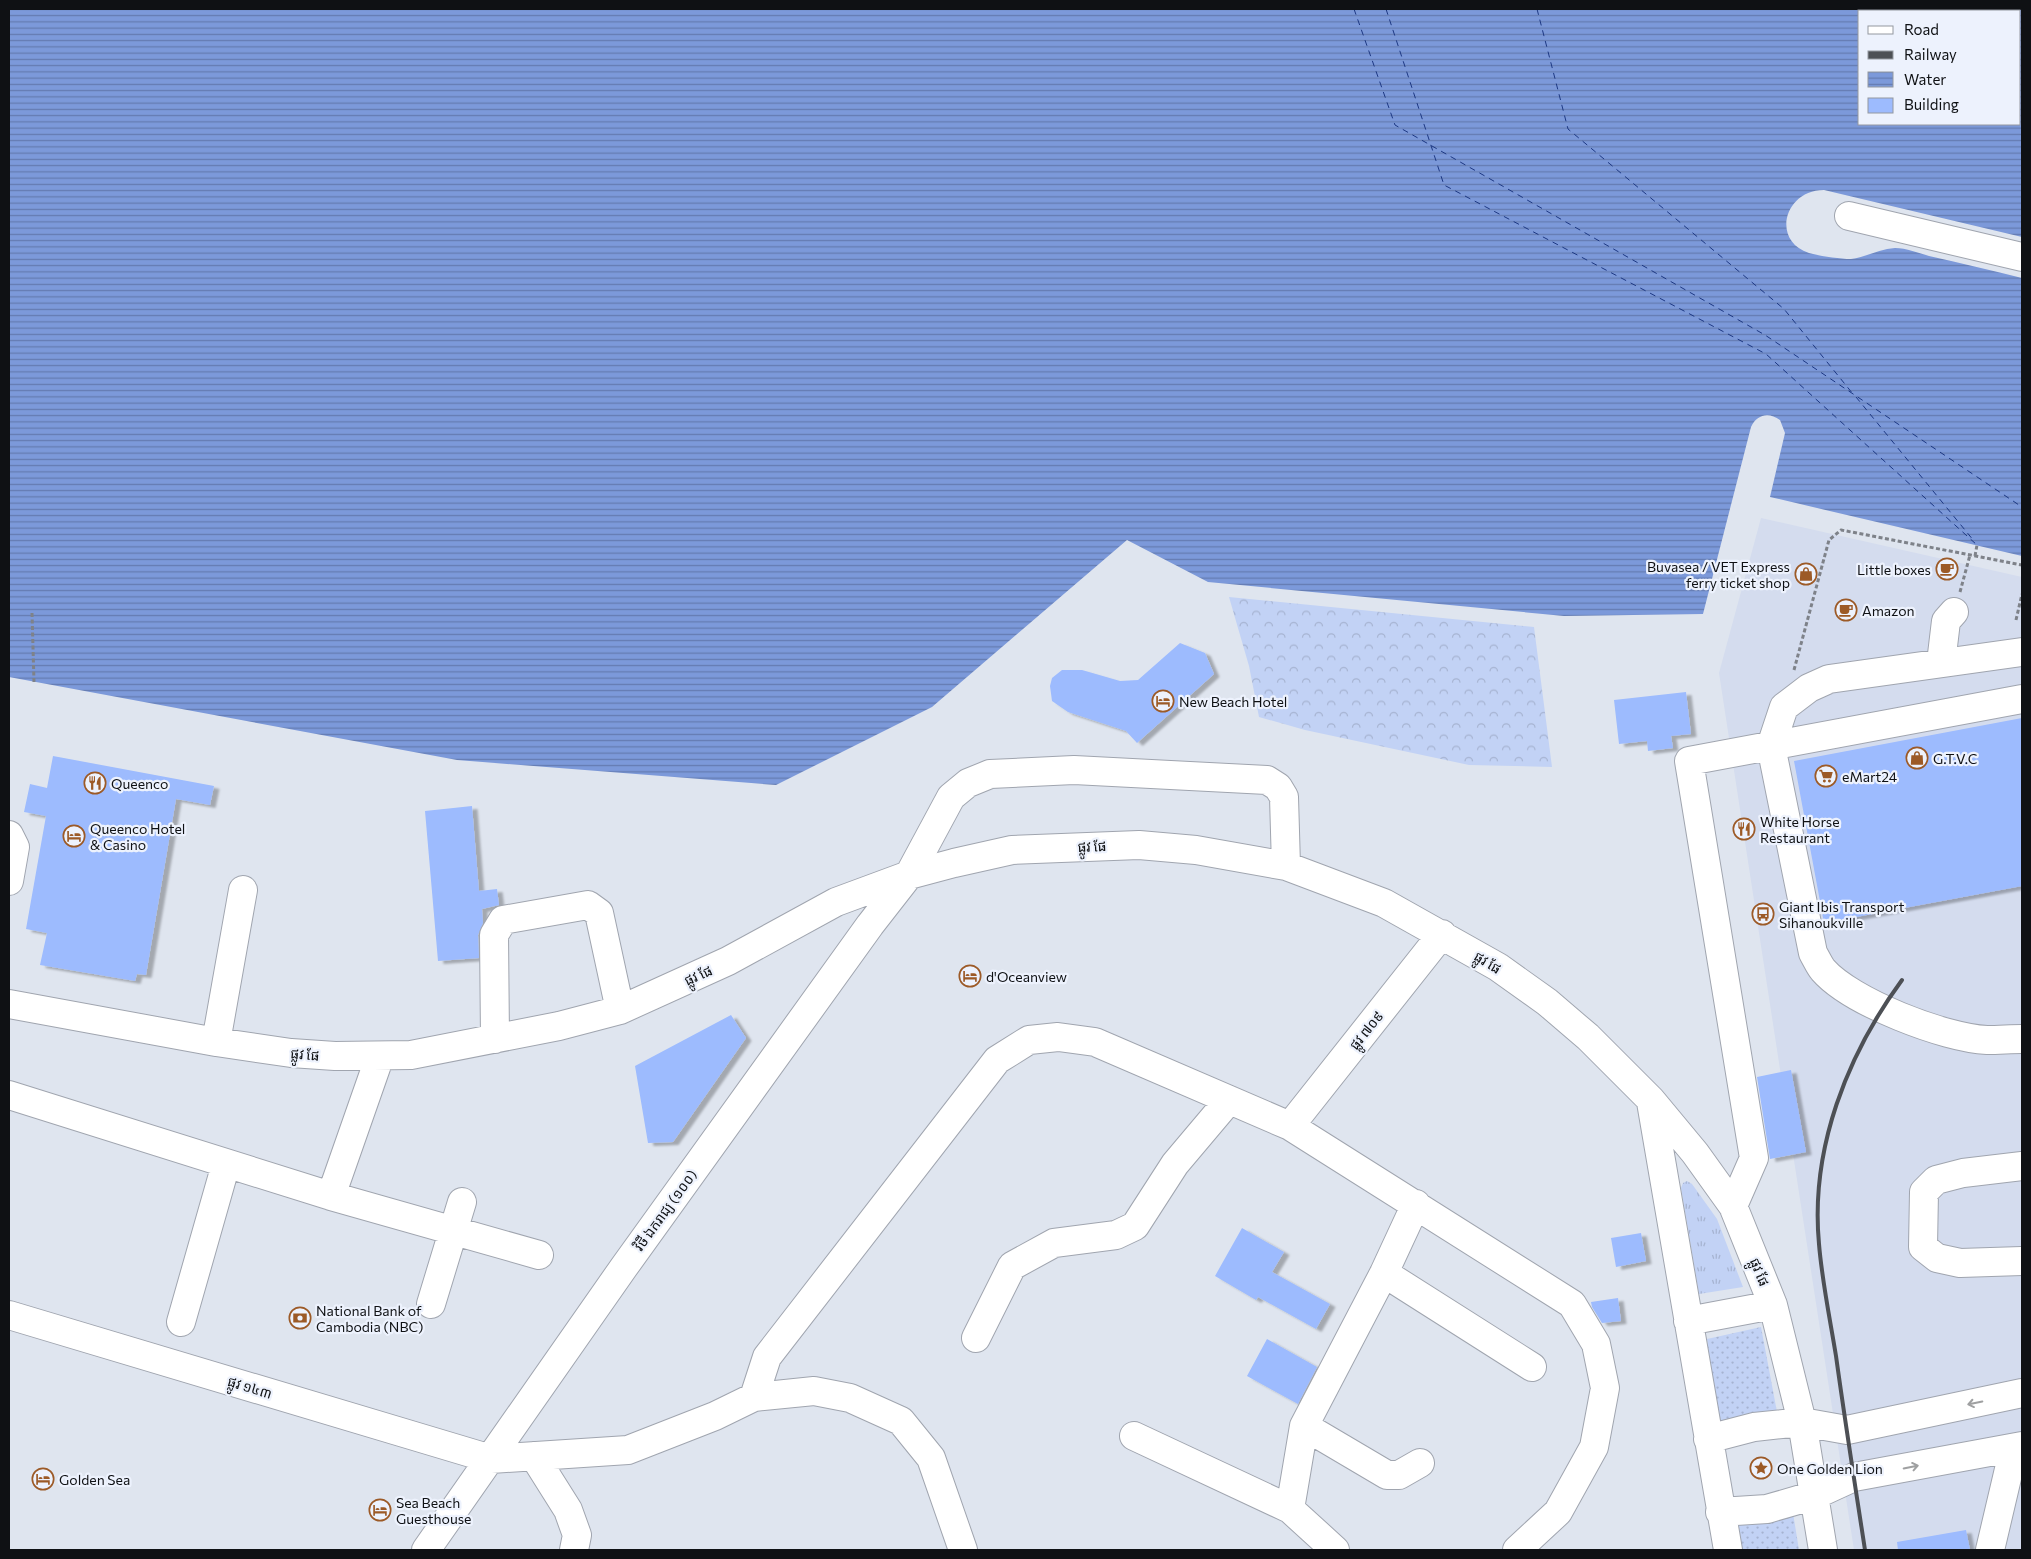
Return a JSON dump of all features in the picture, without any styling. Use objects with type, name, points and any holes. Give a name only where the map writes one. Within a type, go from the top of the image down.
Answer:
[{"type":"street","points":[[1849,216],[2022,257]]},
{"type":"street","points":[[1941,663],[1946,621],[1954,612]]},
{"type":"street","points":[[2022,652],[1829,679],[1810,688],[1784,707],[1771,746],[1813,953],[1822,969],[1832,978],[1881,1009],[1935,1030],[1986,1040],[2022,1039]]},
{"type":"street","points":[[1733,1206],[1754,1158],[1689,761],[2022,699]]},
{"type":"street","name":"វិថី ឯករាជ្យ (១០០)","points":[[426,1550],[624,1267],[861,938],[909,875],[951,797],[968,783],[990,774],[1074,770],[1267,780],[1278,787],[1284,797],[1286,866]]},
{"type":"street","points":[[9,835],[15,847],[9,881]]},
{"type":"street","name":"ផ្លូវ ផែ","points":[[9,1004],[216,1042],[291,1053],[380,1056],[411,1055],[558,1026],[620,1010],[728,961],[836,902],[909,875],[1012,850],[1139,845],[1205,851],[1286,866],[1384,903],[1498,967],[1547,1002],[1588,1037],[1651,1100],[1695,1153],[1733,1206],[1773,1305],[1802,1422],[1823,1550]]},
{"type":"street","points":[[216,1042],[243,890]]},
{"type":"street","points":[[836,902],[850,906],[858,915],[861,926],[861,938]]},
{"type":"street","points":[[495,1039],[494,935],[503,920],[588,904],[599,913],[620,1010]]},
{"type":"street","name":"ផ្លូវ ៧០៩","points":[[1290,1126],[1442,934]]},
{"type":"street","points":[[963,1550],[931,1458],[901,1421],[850,1398],[814,1391],[754,1397],[767,1357],[997,1060],[1029,1040],[1058,1037],[1095,1042],[1290,1126],[1572,1304],[1596,1344],[1605,1388],[1594,1447],[1558,1512],[1517,1550]]},
{"type":"street","points":[[331,1196],[380,1056]]},
{"type":"street","points":[[9,1095],[331,1196],[539,1255]]},
{"type":"street","points":[[976,1338],[1012,1266],[1054,1243],[1116,1235],[1136,1226],[1175,1164],[1229,1100]]},
{"type":"street","points":[[1651,1100],[1728,1550]]},
{"type":"street","points":[[181,1322],[226,1164]]},
{"type":"street","points":[[2022,1166],[1963,1172],[1936,1180],[1924,1192],[1923,1247],[1937,1258],[1960,1263],[2022,1261]]},
{"type":"street","points":[[431,1304],[462,1202]]},
{"type":"street","points":[[1290,1509],[1304,1426],[1384,1273],[1416,1204]]},
{"type":"street","points":[[1384,1273],[1532,1367]]},
{"type":"street","points":[[1688,1321],[1773,1305]]},
{"type":"street","name":"ផ្លូវ ១៤៣","points":[[9,1316],[491,1458],[628,1450],[715,1416],[754,1397]]},
{"type":"street","points":[[1708,1439],[1754,1427],[1802,1422],[1847,1430],[2022,1393]]},
{"type":"street","points":[[1304,1426],[1387,1475],[1399,1475],[1420,1463]]},
{"type":"street","points":[[1134,1436],[1290,1509],[1335,1550]]},
{"type":"street","points":[[1720,1512],[1768,1509],[1815,1495],[1854,1477],[2018,1447],[1990,1550]]},
{"type":"street","points":[[534,1456],[568,1510],[577,1535],[574,1550]]},
{"type":"path","points":[[1784,707],[1829,540],[1841,530],[2022,565]]},
{"type":"path","points":[[1975,556],[1977,545]]},
{"type":"path","points":[[1954,612],[1970,555]]},
{"type":"path","points":[[2016,620],[2022,594]]},
{"type":"path","points":[[32,613],[34,682]]},
{"type":"shaded area","points":[[1761,518],[2022,577],[2022,1550],[1854,1550],[1719,673]]},
{"type":"green space","points":[[1229,597],[1534,627],[1552,767],[1469,765],[1305,730],[1259,717],[1249,666]]},
{"type":"green space","points":[[1687,1181],[1692,1184],[1717,1219],[1743,1287],[1699,1294],[1681,1188],[1683,1183]]},
{"type":"green space","points":[[1761,1327],[1777,1412],[1718,1425],[1707,1339]]},
{"type":"green space","points":[[1793,1513],[1799,1550],[1742,1550],[1737,1522]]},
{"type":"water","points":[[9,9],[2022,9],[2022,237],[1824,190],[1810,192],[1799,198],[1787,217],[1786,228],[1790,238],[1797,247],[1809,253],[1851,259],[1899,248],[2022,278],[2022,556],[1770,497],[1785,433],[1780,420],[1768,415],[1757,419],[1751,427],[1703,614],[1564,616],[1208,582],[1127,540],[932,707],[776,785],[457,760],[9,677]]},
{"type":"building","points":[[1180,643],[1205,653],[1214,674],[1137,743],[1126,731],[1068,712],[1052,701],[1050,686],[1052,678],[1062,670],[1082,670],[1120,681],[1138,680]]},
{"type":"building","points":[[1686,692],[1691,734],[1671,736],[1673,748],[1648,751],[1647,741],[1619,744],[1614,700]]},
{"type":"building","points":[[2022,718],[2022,886],[1824,923],[1794,761]]},
{"type":"building","points":[[53,756],[214,786],[210,805],[176,799],[146,975],[137,974],[135,981],[40,965],[47,933],[26,929],[46,816],[24,812],[30,784],[47,788]]},
{"type":"building","points":[[472,806],[479,891],[497,889],[499,905],[482,909],[483,923],[478,935],[479,958],[438,961],[425,811]]},
{"type":"building","points":[[731,1015],[746,1038],[673,1142],[648,1143],[635,1066]]},
{"type":"building","points":[[1791,1070],[1806,1152],[1770,1159],[1757,1077]]},
{"type":"building","points":[[1242,1228],[1284,1252],[1272,1272],[1330,1304],[1316,1329],[1258,1297],[1256,1300],[1215,1276]]},
{"type":"building","points":[[1641,1233],[1646,1261],[1616,1267],[1611,1238]]},
{"type":"building","points":[[1618,1298],[1621,1321],[1602,1323],[1591,1302]]},
{"type":"building","points":[[1267,1339],[1317,1367],[1298,1404],[1247,1376]]},
{"type":"building","points":[[1966,1530],[1970,1550],[1898,1550],[1897,1542]]},
{"type":"ferry route","points":[[1354,9],[1395,125],[1765,335],[2022,507]]},
{"type":"ferry route","points":[[1386,9],[1444,185],[1766,354],[1977,545]]},
{"type":"ferry route","points":[[1537,9],[1568,129],[1784,309],[1853,394]]},
{"type":"ferry route","points":[[1856,397],[1974,541]]},
{"type":"railway","points":[[1865,1550],[1822,1272],[1818,1208],[1820,1173],[1836,1104],[1849,1071],[1882,1009],[1902,980]]},
{"type":"place","name":"Little boxes","points":[[1947,569]]},
{"type":"place","name":"Buvasea / VET Express ferry ticket shop","points":[[1806,574]]},
{"type":"place","name":"Amazon","points":[[1846,610]]},
{"type":"place","name":"New Beach Hotel","points":[[1163,701]]},
{"type":"place","name":"G.T.V.C","points":[[1917,758]]},
{"type":"place","name":"eMart24","points":[[1826,776]]},
{"type":"place","name":"Queenco","points":[[95,783]]},
{"type":"place","name":"White Horse Restaurant","points":[[1744,829]]},
{"type":"place","name":"Queenco Hotel & Casino","points":[[74,836]]},
{"type":"place","name":"Giant Ibis Transport Sihanoukville","points":[[1763,914]]},
{"type":"place","name":"d'Oceanview","points":[[970,976]]},
{"type":"place","name":"National Bank of Cambodia (NBC)","points":[[300,1318]]},
{"type":"place","name":"One Golden Lion","points":[[1761,1468]]},
{"type":"place","name":"Golden Sea","points":[[43,1479]]},
{"type":"place","name":"Sea Beach Guesthouse","points":[[380,1510]]}]
